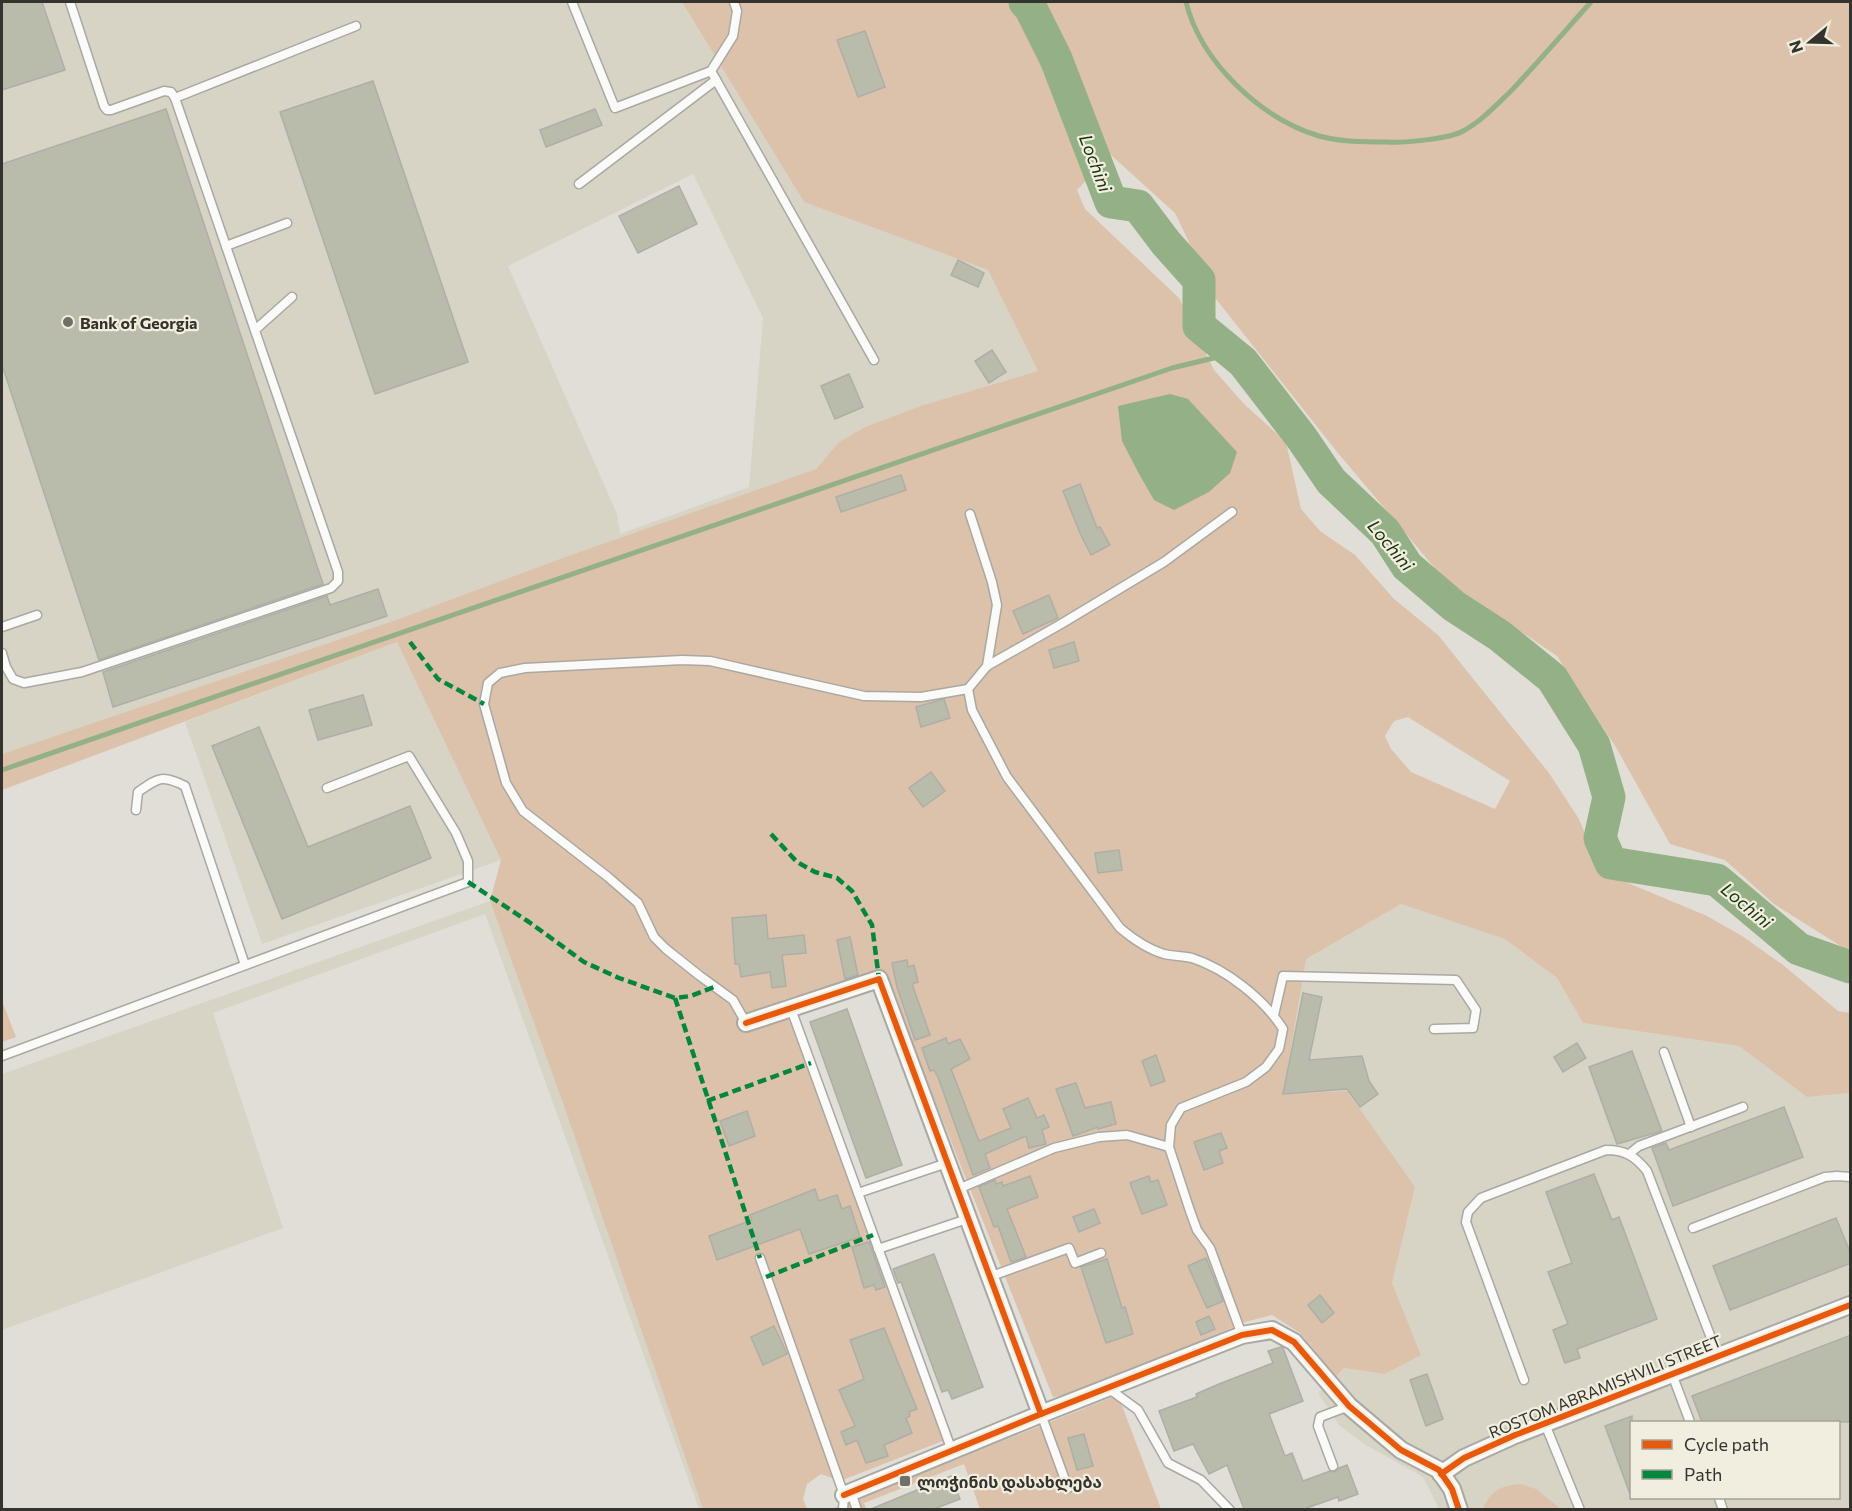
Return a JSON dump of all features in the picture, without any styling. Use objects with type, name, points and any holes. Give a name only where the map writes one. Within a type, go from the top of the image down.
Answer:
[{"type":"street","points":[[746,1023],[879,979],[1041,1414]]},
{"type":"street","name":"ROSTOM ABRAMISHVILI STREET","points":[[1441,1474],[1464,1458],[1545,1424],[1851,1305]]},
{"type":"street","points":[[846,1499],[951,1451],[1041,1414],[1242,1335],[1272,1330],[1294,1342],[1349,1406],[1401,1450],[1439,1470],[1452,1489],[1459,1509]]},
{"type":"lane","points":[[2,653],[13,679],[24,683],[81,672],[331,588],[339,581],[338,572],[175,98],[171,92],[164,91],[106,110],[70,2]]},
{"type":"lane","points":[[572,2],[615,108],[714,75]]},
{"type":"lane","points":[[579,184],[714,75],[733,36],[736,11],[734,2]]},
{"type":"lane","points":[[175,98],[356,26]]},
{"type":"lane","points":[[714,75],[874,360]]},
{"type":"lane","points":[[226,246],[287,223]]},
{"type":"lane","points":[[255,330],[292,297]]},
{"type":"lane","points":[[746,1023],[733,1000],[666,949],[654,937],[638,903],[608,876],[523,811],[506,783],[484,704],[488,683],[500,673],[525,668],[710,660],[864,696],[921,697],[968,689],[987,666],[1164,562],[1232,512]]},
{"type":"lane","points":[[970,514],[997,605],[987,666]]},
{"type":"lane","points":[[2,627],[38,615]]},
{"type":"lane","points":[[968,689],[972,710],[1007,777],[1120,928],[1137,942],[1164,954],[1191,958],[1222,971],[1274,1015],[1283,1029],[1279,1049],[1266,1067],[1246,1082],[1181,1108],[1171,1125],[1169,1147],[1190,1211],[1197,1230],[1210,1248],[1242,1335]]},
{"type":"lane","points":[[2,1056],[468,882],[468,861],[456,833],[410,756],[327,788]]},
{"type":"lane","points":[[136,810],[138,792],[153,781],[169,778],[185,786],[245,965]]},
{"type":"lane","points":[[1274,1015],[1283,976],[1456,980],[1476,1010],[1473,1028],[1434,1029]]},
{"type":"lane","points":[[791,1009],[951,1451]]},
{"type":"lane","points":[[1664,1052],[1691,1127]]},
{"type":"lane","points":[[1629,1154],[1639,1146],[1743,1107]]},
{"type":"lane","points":[[957,1190],[1054,1148],[1099,1137],[1127,1135],[1169,1147]]},
{"type":"lane","points":[[1524,1380],[1466,1222],[1468,1212],[1481,1198],[1606,1150],[1619,1150],[1629,1154],[1638,1159],[1647,1171],[1718,1356]]},
{"type":"lane","points":[[858,1193],[946,1163]]},
{"type":"lane","points":[[1693,1228],[1825,1178],[1851,1177]]},
{"type":"lane","points":[[878,1249],[967,1219]]},
{"type":"lane","points":[[989,1277],[1069,1248],[1075,1263],[1101,1253]]},
{"type":"lane","points":[[760,1258],[846,1499],[857,1509]]},
{"type":"lane","points":[[1672,1374],[1690,1421]]},
{"type":"lane","points":[[1108,1388],[1138,1410],[1168,1463],[1201,1480],[1230,1509]]},
{"type":"lane","points":[[1332,1466],[1318,1426],[1320,1417],[1349,1406]]},
{"type":"lane","points":[[1041,1414],[1068,1488]]},
{"type":"lane","points":[[1545,1424],[1580,1509]]},
{"type":"shaded area","points":[[2,2],[682,2],[804,202],[988,270],[1038,371],[923,405],[865,427],[839,442],[816,469],[568,556],[396,620],[2,754]],"holes":[[[693,174],[763,318],[749,487],[620,534],[617,514],[508,266]]]},
{"type":"shaded area","points":[[682,2],[1850,2],[1850,952],[1774,904],[1725,860],[1670,844],[1617,749],[1557,656],[1444,579],[1338,453],[1216,299],[1175,213],[1111,155],[1077,190],[1085,209],[1179,298],[1214,370],[1245,405],[1286,442],[1301,509],[1320,531],[1355,555],[1394,599],[1438,635],[1549,773],[1579,819],[1594,856],[1609,875],[1707,916],[1742,936],[1783,965],[1838,1011],[1850,1013],[1850,1093],[1807,1097],[1739,1046],[1583,1023],[1557,978],[1505,939],[1401,904],[1306,959],[1283,1094],[1347,1091],[1415,1187],[1392,1283],[1421,1355],[1385,1374],[1344,1368],[1336,1376],[1300,1333],[1272,1315],[1245,1322],[1084,1392],[1053,1397],[884,973],[782,1000],[945,1440],[840,1481],[821,1474],[807,1484],[803,1499],[807,1509],[703,1509],[565,1109],[490,901],[501,860],[397,642],[2,790],[2,754],[396,620],[568,556],[816,469],[839,442],[865,427],[923,405],[1038,371],[988,270],[804,202]],"holes":[[[1408,717],[1510,781],[1495,809],[1411,772],[1391,749],[1385,736],[1394,721]]]},
{"type":"shaded area","points":[[1170,394],[1188,399],[1237,452],[1230,473],[1209,492],[1174,510],[1154,500],[1138,472],[1122,441],[1118,406]]},
{"type":"shaded area","points":[[397,642],[501,860],[262,944],[185,722]]},
{"type":"shaded area","points":[[490,901],[565,1109],[703,1509],[699,1509],[485,914],[213,1013],[283,1228],[2,1330],[2,1074]]},
{"type":"shaded area","points":[[1401,904],[1505,939],[1557,978],[1583,1023],[1739,1046],[1807,1097],[1850,1093],[1850,1509],[1439,1509],[1423,1477],[1364,1444],[1339,1425],[1318,1393],[1344,1368],[1385,1374],[1421,1355],[1392,1283],[1415,1187],[1282,1095],[1305,959]]},
{"type":"shaded area","points":[[2,1001],[16,1037],[2,1042]]},
{"type":"shaded area","points":[[1118,1395],[1161,1509],[980,1509],[964,1464],[864,1503],[866,1509],[829,1510]]},
{"type":"shaded area","points":[[1521,1484],[1536,1489],[1561,1509],[1483,1509],[1493,1493],[1508,1486]]},
{"type":"building","points":[[2,2],[42,2],[65,70],[2,90]]},
{"type":"building","points":[[865,31],[885,87],[858,97],[837,40]]},
{"type":"building","points":[[373,81],[468,362],[375,394],[280,112]]},
{"type":"building","points":[[166,109],[323,584],[99,660],[2,365],[2,164]]},
{"type":"building","points":[[595,109],[602,125],[546,147],[540,130]]},
{"type":"building","points":[[679,186],[697,224],[638,253],[619,216]]},
{"type":"building","points":[[958,260],[984,273],[978,287],[951,275]]},
{"type":"building","points":[[992,350],[1006,372],[989,383],[975,361]]},
{"type":"building","points":[[849,374],[863,407],[835,419],[821,386]]},
{"type":"building","points":[[901,475],[906,490],[841,512],[836,497]]},
{"type":"building","points":[[1080,484],[1097,528],[1100,527],[1110,545],[1091,555],[1063,491]]},
{"type":"building","points":[[378,589],[387,616],[113,707],[103,672],[327,596],[330,605]]},
{"type":"building","points":[[1049,595],[1058,618],[1023,634],[1013,611]]},
{"type":"building","points":[[1074,642],[1079,661],[1054,668],[1049,650]]},
{"type":"building","points":[[363,695],[372,725],[318,740],[309,710]]},
{"type":"building","points":[[944,699],[950,718],[921,727],[916,707]]},
{"type":"building","points":[[259,727],[308,847],[410,806],[431,858],[282,919],[212,746]]},
{"type":"building","points":[[931,772],[945,791],[923,807],[909,788]]},
{"type":"building","points":[[1119,850],[1122,870],[1098,873],[1095,853]]},
{"type":"building","points":[[766,915],[768,939],[804,935],[806,953],[782,955],[786,986],[772,988],[770,972],[741,977],[739,964],[735,964],[732,918]]},
{"type":"building","points":[[850,937],[858,975],[845,979],[837,940]]},
{"type":"building","points":[[907,960],[908,967],[914,965],[918,982],[912,984],[930,1035],[915,1040],[897,987],[892,963]]},
{"type":"building","points":[[1303,993],[1322,997],[1309,1060],[1362,1056],[1369,1081],[1378,1094],[1360,1107],[1347,1089],[1283,1094]]},
{"type":"building","points":[[847,1009],[902,1165],[866,1178],[810,1022]]},
{"type":"building","points":[[946,1038],[948,1044],[960,1039],[970,1059],[951,1069],[979,1141],[1011,1128],[1003,1109],[1028,1098],[1037,1118],[1044,1115],[1049,1127],[1042,1130],[1046,1144],[1029,1148],[1026,1136],[985,1154],[990,1168],[973,1175],[938,1077],[934,1070],[930,1071],[922,1048]]},
{"type":"building","points":[[1577,1043],[1586,1058],[1563,1072],[1554,1057]]},
{"type":"building","points":[[1632,1051],[1662,1131],[1617,1144],[1589,1067]]},
{"type":"building","points":[[1156,1055],[1165,1081],[1151,1086],[1142,1061]]},
{"type":"building","points":[[1076,1083],[1085,1108],[1111,1102],[1116,1124],[1098,1129],[1098,1127],[1073,1136],[1056,1089]]},
{"type":"building","points":[[1784,1107],[1803,1157],[1673,1206],[1652,1148],[1666,1143],[1669,1150]]},
{"type":"building","points":[[747,1111],[755,1136],[729,1146],[720,1121]]},
{"type":"building","points":[[1221,1133],[1227,1148],[1219,1151],[1223,1163],[1204,1170],[1194,1142]]},
{"type":"building","points":[[1594,1174],[1612,1220],[1619,1217],[1657,1319],[1577,1349],[1580,1358],[1565,1363],[1553,1330],[1568,1324],[1548,1272],[1572,1263],[1546,1192]]},
{"type":"building","points":[[1030,1176],[1038,1197],[1007,1209],[1026,1257],[1011,1262],[998,1226],[994,1227],[979,1187],[995,1180],[996,1184],[1002,1182],[1003,1186]]},
{"type":"building","points":[[1149,1176],[1151,1182],[1158,1180],[1167,1205],[1142,1214],[1130,1183]]},
{"type":"building","points":[[815,1189],[819,1201],[837,1195],[842,1209],[850,1206],[860,1237],[809,1254],[800,1229],[717,1260],[709,1236],[752,1220],[750,1215]]},
{"type":"building","points":[[1094,1209],[1100,1223],[1079,1232],[1073,1217]]},
{"type":"building","points":[[1836,1218],[1851,1254],[1851,1263],[1730,1310],[1713,1266]]},
{"type":"building","points":[[869,1242],[885,1287],[876,1290],[874,1285],[864,1288],[852,1247]]},
{"type":"building","points":[[934,1254],[983,1387],[952,1399],[948,1390],[942,1392],[901,1282],[898,1283],[893,1269]]},
{"type":"building","points":[[1206,1258],[1223,1301],[1207,1308],[1188,1266]]},
{"type":"building","points":[[1107,1259],[1122,1308],[1125,1307],[1133,1334],[1106,1343],[1081,1267]]},
{"type":"building","points":[[1320,1295],[1334,1313],[1322,1323],[1308,1305]]},
{"type":"building","points":[[1209,1316],[1215,1329],[1201,1335],[1196,1322]]},
{"type":"building","points":[[774,1326],[787,1354],[763,1365],[751,1337]]},
{"type":"building","points":[[884,1328],[917,1409],[909,1412],[910,1416],[906,1418],[912,1433],[884,1445],[888,1456],[866,1463],[857,1440],[846,1445],[841,1432],[855,1426],[839,1390],[864,1379],[850,1340]]},
{"type":"building","points":[[1851,1335],[1851,1422],[1702,1421],[1692,1396]]},
{"type":"building","points":[[1281,1347],[1303,1401],[1269,1414],[1285,1456],[1292,1453],[1303,1481],[1330,1471],[1335,1472],[1347,1465],[1358,1494],[1339,1501],[1338,1497],[1304,1509],[1244,1509],[1227,1465],[1209,1474],[1193,1444],[1174,1451],[1159,1411],[1197,1397],[1196,1394],[1273,1363],[1268,1351]]},
{"type":"building","points":[[1427,1374],[1443,1419],[1426,1426],[1410,1380]]},
{"type":"building","points":[[1632,1416],[1632,1421],[1630,1421],[1630,1494],[1605,1426]]},
{"type":"building","points":[[1084,1434],[1093,1466],[1077,1470],[1068,1438]]},
{"type":"building","points":[[951,1476],[960,1499],[934,1509],[871,1509]]},
{"type":"waterway","name":"Lochini","points":[[1025,2],[1031,9],[1056,59],[1111,202],[1138,206],[1166,243],[1199,280],[1199,326],[1243,362],[1301,437],[1331,481],[1385,532],[1407,566],[1454,606],[1500,636],[1552,678],[1594,745],[1609,797],[1600,838],[1611,863],[1717,880],[1799,949],[1850,967]]},
{"type":"waterway","points":[[1186,2],[1205,46],[1219,66],[1255,102],[1275,116],[1297,128],[1327,138],[1395,142],[1448,136],[1463,131],[1477,122],[1512,90],[1591,2]]},
{"type":"waterway","points":[[2,770],[1172,368],[1218,357],[1243,362]]},
{"type":"marked path","points":[[410,642],[438,679],[484,704]]},
{"type":"marked path","points":[[771,834],[797,862],[815,872],[837,878],[852,891],[872,925],[879,979]]},
{"type":"marked path","points":[[468,882],[584,962],[619,978],[675,998],[691,996],[714,987]]},
{"type":"marked path","points":[[675,998],[760,1258]]},
{"type":"marked path","points":[[707,1101],[811,1063]]},
{"type":"marked path","points":[[766,1277],[873,1235]]},
{"type":"cycle path","points":[[746,1023],[879,979],[1041,1414]]},
{"type":"cycle path","points":[[1441,1474],[1464,1458],[1515,1435],[1850,1305]]},
{"type":"cycle path","points":[[844,1495],[1242,1335],[1272,1330],[1294,1342],[1349,1406],[1401,1450],[1439,1470],[1452,1489],[1459,1510]]},
{"type":"place","name":"Bank of Georgia","points":[[68,322]]},
{"type":"place","name":"ლოჭინის დასახლება","points":[[905,1481]]}]
